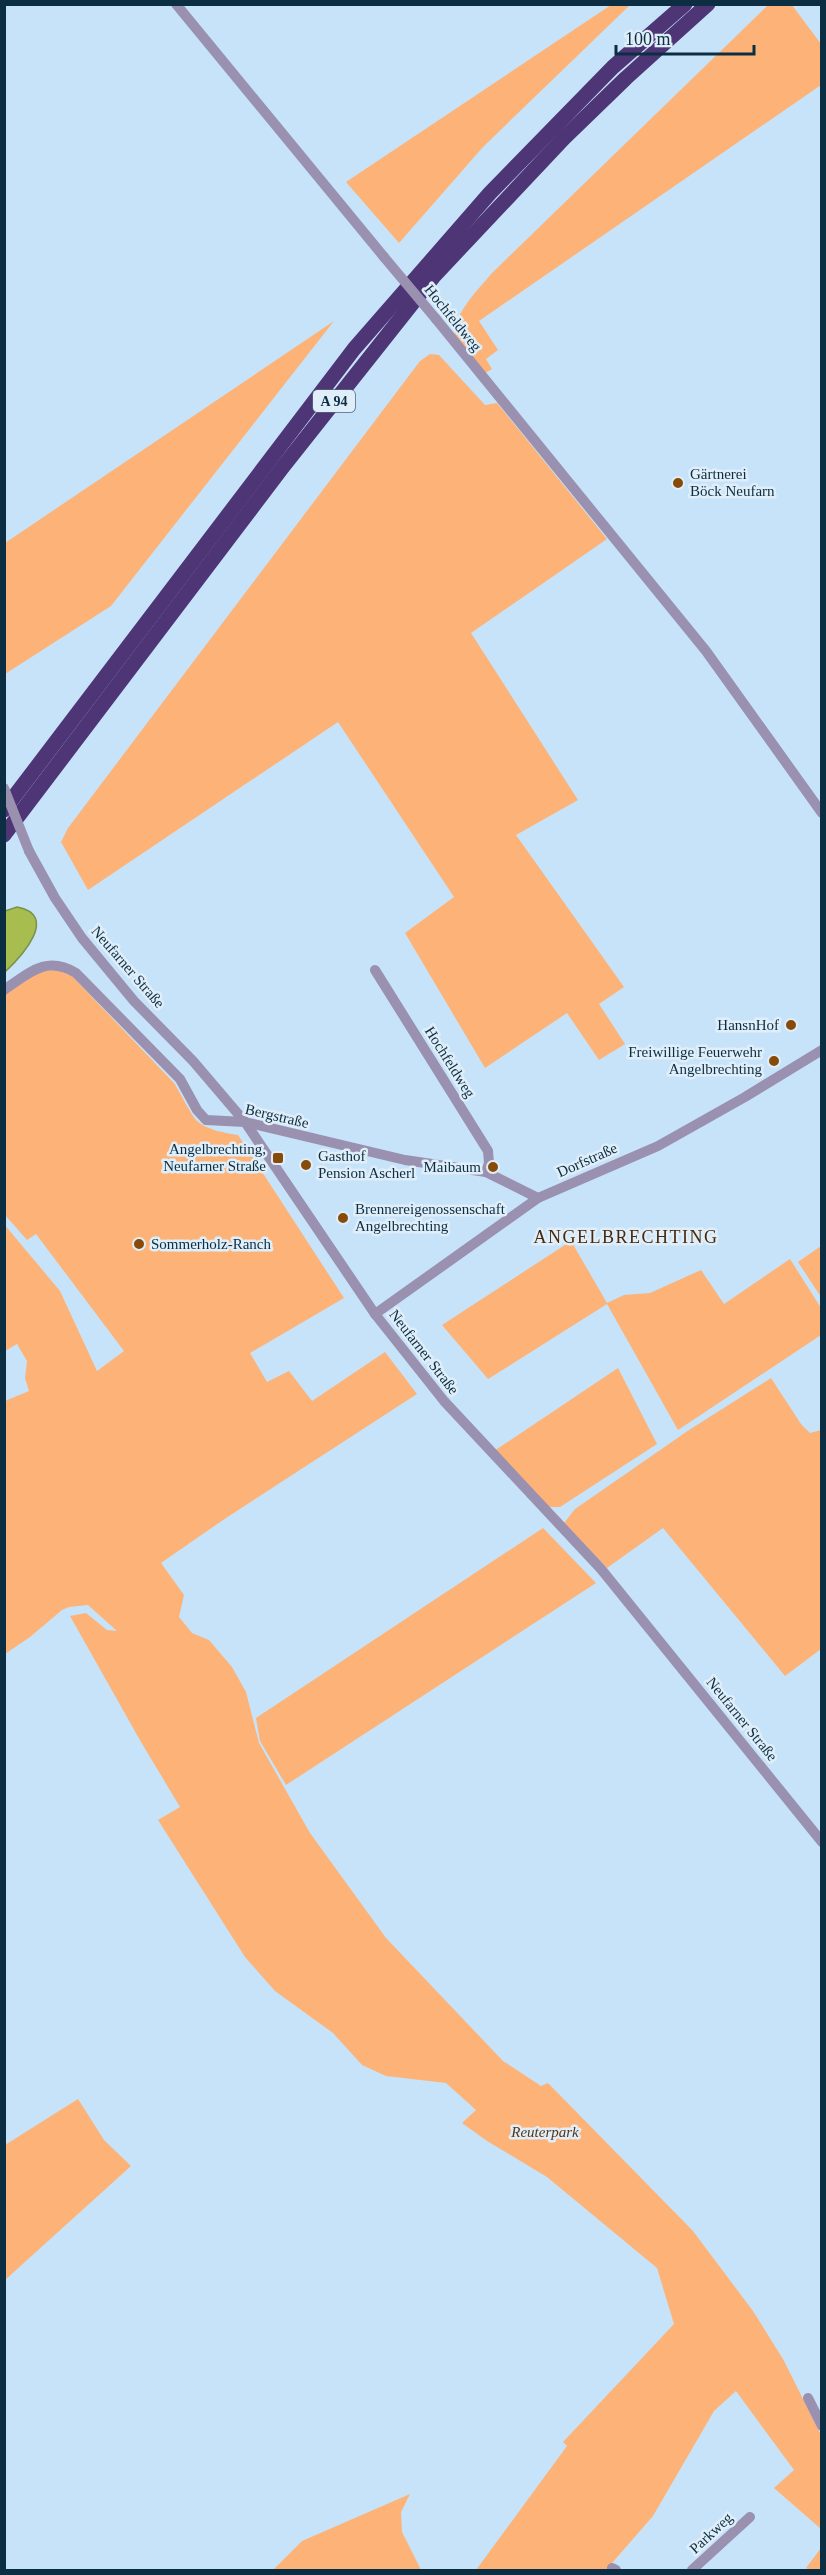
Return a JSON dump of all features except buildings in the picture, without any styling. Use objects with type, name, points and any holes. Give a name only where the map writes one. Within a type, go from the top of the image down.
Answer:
[{"type":"highway","name":"A 94","points":[[4,810],[354,349],[490,193],[613,68],[685,4]]},
{"type":"highway","name":"A 94","points":[[4,835],[282,468],[434,276],[564,138],[708,4]]},
{"type":"street","name":"Hochfeldweg","points":[[176,4],[706,651],[822,813]]},
{"type":"street","name":"Neufarner Straße","points":[[4,788],[31,855],[82,938],[112,975],[245,1122],[375,1314],[444,1401],[601,1569],[822,1842]]},
{"type":"street","name":"Bergstraße","points":[[4,990],[48,964],[64,966],[75,973],[180,1079],[197,1110],[206,1120],[245,1122],[405,1160],[486,1172],[538,1198]]},
{"type":"street","name":"Hochfeldweg","points":[[375,970],[488,1151],[489,1163],[486,1172]]},
{"type":"street","name":"Dorfstraße","points":[[375,1314],[538,1198],[658,1146],[822,1050]]},
{"type":"street","points":[[808,2398],[822,2426]]},
{"type":"street","name":"Parkweg","points":[[692,2571],[750,2517]]},
{"type":"green space","points":[[611,5],[630,5],[483,147],[399,243],[346,182]]},
{"type":"green space","points":[[768,5],[792,5],[821,44],[821,85],[479,321],[498,350],[486,359],[492,369],[484,374],[462,350],[457,341],[456,324],[465,306],[491,274]]},
{"type":"green space","points":[[334,321],[111,606],[5,674],[5,543]]},
{"type":"green space","points":[[430,354],[439,355],[485,405],[497,403],[607,539],[471,633],[578,800],[516,835],[624,987],[599,1004],[625,1044],[599,1060],[567,1013],[485,1068],[405,933],[454,897],[338,722],[88,890],[61,842],[68,828],[420,361]]},
{"type":"green space","name":"Reuterpark","points":[[57,970],[72,976],[174,1083],[197,1121],[211,1129],[238,1135],[344,1298],[250,1353],[267,1382],[289,1371],[312,1401],[385,1352],[417,1394],[161,1563],[184,1595],[179,1617],[192,1633],[209,1640],[232,1667],[246,1692],[259,1743],[310,1833],[386,1938],[503,2061],[541,2086],[548,2083],[693,2231],[753,2311],[783,2359],[821,2435],[821,2529],[774,2488],[794,2470],[736,2391],[714,2411],[653,2516],[606,2570],[476,2570],[567,2446],[563,2442],[674,2324],[657,2268],[547,2177],[462,2123],[476,2110],[446,2083],[386,2076],[362,2065],[333,2033],[275,1991],[245,1957],[158,1820],[180,1807],[70,1616],[86,1613],[107,1630],[117,1631],[88,1605],[69,1607],[5,1654],[5,1401],[29,1391],[25,1378],[27,1361],[17,1344],[5,1351],[4,1224],[60,1291],[97,1371],[124,1351],[36,1234],[27,1240],[5,1215],[5,994],[36,972]]},
{"type":"green space","points":[[571,1241],[607,1303],[624,1295],[650,1293],[701,1270],[724,1304],[790,1259],[821,1308],[821,1335],[678,1430],[607,1304],[488,1379],[442,1325]]},
{"type":"green space","points":[[821,1246],[821,1297],[798,1262]]},
{"type":"green space","points":[[618,1368],[657,1444],[560,1507],[548,1507],[494,1451]]},
{"type":"green space","points":[[771,1378],[801,1424],[810,1433],[821,1430],[821,1649],[785,1676],[663,1528],[607,1568],[564,1523],[575,1509],[689,1430]]},
{"type":"green space","points":[[543,1528],[596,1583],[286,1785],[260,1741],[256,1718]]},
{"type":"green space","points":[[78,2099],[104,2140],[131,2166],[5,2280],[5,2145]]},
{"type":"green space","points":[[410,2494],[401,2512],[402,2532],[421,2570],[273,2570],[302,2541]]},
{"type":"green space","points":[[821,2548],[821,2570],[806,2568]]},
{"type":"shaded area","points":[[17,907],[29,911],[36,918],[36,927],[27,947],[5,972],[5,911]]},
{"type":"place","name":"Gärtnerei Böck Neufarn","points":[[678,483]]},
{"type":"place","name":"HansnHof","points":[[791,1025]]},
{"type":"place","name":"Freiwillige Feuerwehr Angelbrechting","points":[[774,1061]]},
{"type":"place","name":"Angelbrechting, Neufarner Straße","points":[[278,1158]]},
{"type":"place","name":"Gasthof Pension Ascherl","points":[[306,1165]]},
{"type":"place","name":"Maibaum","points":[[493,1167]]},
{"type":"place","name":"Brennereigenossenschaft Angelbrechting","points":[[343,1218]]},
{"type":"place","name":"Sommerholz-Ranch","points":[[139,1244]]},
{"type":"district","name":"ANGELBRECHTING","points":[[626,1237]]}]
